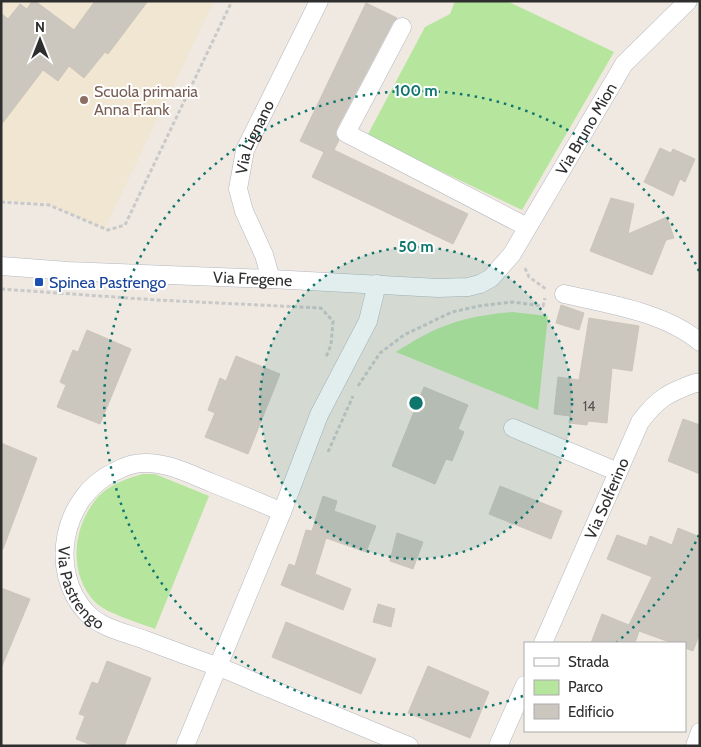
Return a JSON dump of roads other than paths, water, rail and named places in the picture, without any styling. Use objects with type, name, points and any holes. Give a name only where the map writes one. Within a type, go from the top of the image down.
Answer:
[{"type":"street","name":"Via Lignano","points":[[271,279],[264,255],[244,211],[238,189],[245,150],[319,1]]},
{"type":"street","name":"Via Bruno Mion","points":[[500,269],[512,254],[624,64],[688,1]]},
{"type":"street","points":[[402,27],[346,133],[527,227]]},
{"type":"street","name":"Via Fregene","points":[[1,266],[68,271],[438,288],[480,284],[491,278],[500,269]]},
{"type":"street","points":[[185,746],[282,512],[319,415],[368,321],[378,284]]},
{"type":"street","points":[[556,292],[661,319],[691,334],[700,342]]},
{"type":"street","name":"Via Solferino","points":[[543,642],[640,422],[664,396],[695,383],[700,383]]},
{"type":"street","points":[[513,428],[618,472]]},
{"type":"street","name":"Via Pastrengo","points":[[282,512],[180,470],[160,464],[142,462],[126,466],[106,476],[89,489],[78,506],[69,523],[65,538],[64,556],[67,575],[75,596],[88,614],[107,626],[217,666],[409,746]]},
{"type":"street","points":[[498,746],[524,687]]},
{"type":"street","points":[[695,746],[700,732]]},
{"type":"place","name":"Scuola primaria Anna Frank","points":[[84,100]]},
{"type":"place","name":"Spinea Pastrengo","points":[[39,282]]}]
